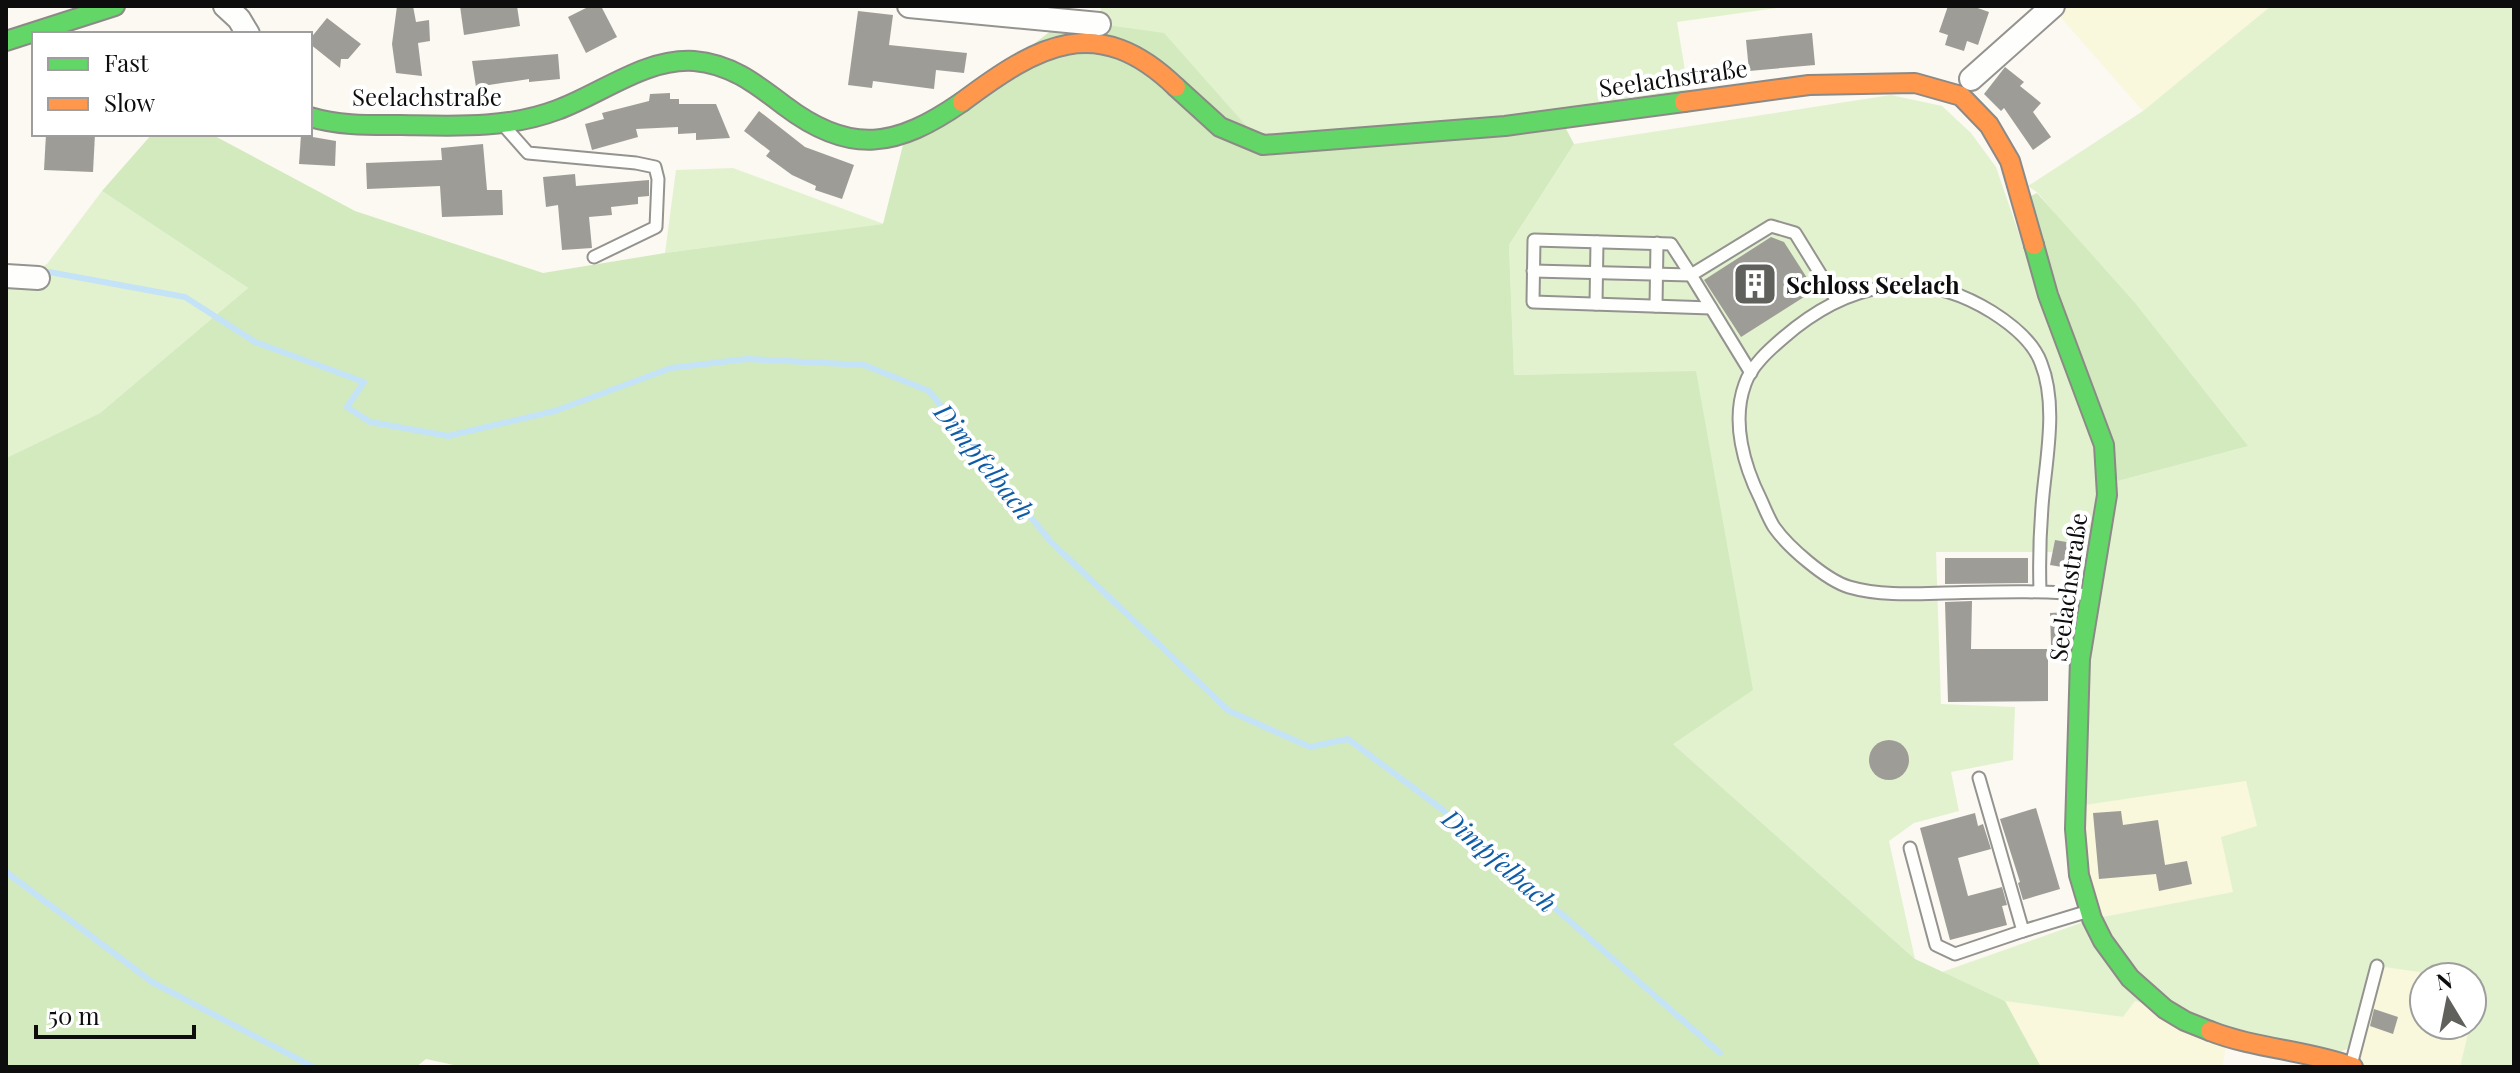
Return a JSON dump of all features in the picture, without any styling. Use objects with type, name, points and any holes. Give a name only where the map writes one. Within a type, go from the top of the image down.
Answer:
[{"type":"street","points":[[34,32],[115,6]]},
{"type":"street","points":[[225,6],[247,32]]},
{"type":"street","points":[[909,6],[1099,24]]},
{"type":"street","points":[[1971,79],[2053,6]]},
{"type":"street","points":[[6,41],[32,33]]},
{"type":"street","name":"Seelachstraße","points":[[312,117],[364,125],[502,124],[560,109],[661,65],[693,61],[726,67],[743,74],[792,113],[821,131],[855,139],[890,138],[924,126],[1015,64],[1042,50],[1072,43],[1102,44],[1134,54],[1161,72],[1214,123],[1238,138],[1263,145],[1505,126],[1809,85],[1915,83],[1961,96],[1989,125],[2010,161],[2048,295],[2104,445],[2107,495],[2080,659],[2075,829],[2079,875],[2089,911],[2103,941],[2130,978],[2156,1002],[2185,1021],[2228,1038],[2325,1057],[2352,1066]]},
{"type":"street","points":[[6,276],[38,278]]},
{"type":"lane","points":[[1040,20],[1042,50]]},
{"type":"lane","points":[[502,124],[528,153],[655,167],[658,179],[656,227],[594,257]]},
{"type":"lane","points":[[1533,271],[1691,275],[1771,226],[1795,233],[1837,301]]},
{"type":"lane","points":[[1711,308],[1533,302],[1534,240],[1671,244],[1691,275],[1751,373]]},
{"type":"lane","points":[[1596,304],[1597,242]]},
{"type":"lane","points":[[1656,306],[1657,243]]},
{"type":"lane","points":[[2040,591],[2042,498],[2050,432],[2046,386],[2041,362],[2025,338],[2004,319],[1969,297],[1932,286],[1885,285],[1850,294],[1837,301],[1800,323],[1766,353],[1745,383],[1738,416],[1747,470],[1775,528],[1818,571],[1848,586],[1893,594],[2040,591],[2090,595]]},
{"type":"lane","points":[[1979,778],[2023,931]]},
{"type":"lane","points":[[1910,848],[1936,945],[1955,954],[2089,911]]},
{"type":"lane","points":[[2352,1066],[2377,966]]},
{"type":"shaded area","points":[[2051,6],[2271,6],[2143,111]]},
{"type":"shaded area","points":[[2246,780],[2257,826],[2234,892],[2092,919],[2078,806]]},
{"type":"shaded area","points":[[2377,966],[2408,970],[2408,1041],[2466,1041],[2460,1067],[2352,1067]]},
{"type":"shaded area","points":[[2005,1001],[2123,1017],[2135,1001],[2228,1038],[2222,1067],[2041,1067]]},
{"type":"green space","points":[[1101,6],[1791,6],[1677,22],[1690,101],[1257,138],[1099,24]]},
{"type":"green space","points":[[2271,6],[2514,6],[2514,1067],[2460,1067],[2466,1041],[2488,1041],[2488,961],[2408,961],[2408,970],[2377,966],[2356,1046],[2325,1057],[2135,1001],[2123,1017],[2005,1001],[1942,972],[2092,919],[2233,892],[2221,837],[2257,826],[2246,781],[2078,806],[2096,552],[1936,552],[1941,704],[2015,707],[2013,760],[1951,772],[1959,811],[1914,823],[1889,841],[1915,959],[1673,744],[1696,372],[1514,375],[1509,245],[1574,144],[1891,95],[1942,106],[1971,133],[1996,167],[2060,354],[2118,481],[2247,446],[2038,193],[2028,186],[2143,111]]},
{"type":"green space","points":[[1099,24],[1164,33],[1257,138],[1557,112],[1574,144],[1509,245],[1514,375],[1696,371],[1753,690],[1673,744],[1915,959],[2005,1001],[2041,1067],[463,1067],[426,1059],[416,1067],[6,1067],[6,458],[100,413],[248,288],[102,191],[150,136],[215,136],[355,211],[543,273],[883,224],[903,145],[1052,30]]},
{"type":"green space","points":[[733,168],[884,224],[665,253],[676,170]]},
{"type":"green space","points":[[102,191],[248,288],[100,413],[6,458],[6,288],[47,264]]},
{"type":"green space","points":[[2037,193],[2135,303],[2248,446],[2118,481],[2014,204]]},
{"type":"building","points":[[397,6],[413,6],[416,22],[429,20],[430,41],[418,43],[422,76],[396,73],[392,44]]},
{"type":"building","points":[[460,6],[517,6],[520,26],[464,35]]},
{"type":"building","points":[[590,6],[601,6],[617,37],[586,53],[568,17]]},
{"type":"building","points":[[1948,6],[1972,6],[1989,12],[1978,45],[1967,41],[1964,51],[1945,45],[1948,35],[1939,32]]},
{"type":"building","points":[[858,11],[893,15],[889,45],[967,53],[964,73],[936,70],[934,89],[873,81],[872,88],[848,85]]},
{"type":"building","points":[[327,18],[361,44],[348,59],[341,59],[340,68],[312,46],[312,37]]},
{"type":"building","points":[[1812,33],[1815,65],[1749,71],[1746,40]]},
{"type":"building","points":[[558,54],[560,79],[529,82],[529,79],[476,87],[472,61]]},
{"type":"building","points":[[2005,67],[2024,82],[2020,86],[2041,103],[2033,112],[2051,137],[2033,150],[2004,108],[2001,111],[1984,94]]},
{"type":"building","points":[[670,93],[670,99],[679,99],[679,104],[716,104],[730,138],[696,140],[696,133],[678,134],[678,127],[636,129],[638,137],[592,150],[585,124],[604,119],[602,113],[649,101],[650,94]]},
{"type":"building","points":[[759,111],[805,147],[854,165],[842,199],[815,190],[816,186],[792,175],[766,156],[770,151],[744,131]]},
{"type":"building","points":[[46,136],[95,136],[93,172],[44,170]]},
{"type":"building","points":[[301,136],[336,141],[335,166],[299,164]]},
{"type":"building","points":[[483,144],[487,190],[502,190],[503,215],[442,217],[440,186],[367,189],[366,163],[442,160],[441,148]]},
{"type":"building","points":[[575,174],[576,186],[649,180],[649,196],[638,197],[638,204],[611,207],[612,215],[589,217],[592,248],[562,250],[558,205],[546,207],[543,177]]},
{"type":"building","name":"Schloss Seelach","points":[[1771,237],[1784,242],[1809,281],[1798,287],[1804,297],[1741,337],[1704,280]]},
{"type":"building","points":[[2055,540],[2072,543],[2068,568],[2050,565]]},
{"type":"building","points":[[1945,558],[2028,558],[2028,583],[1945,584]]},
{"type":"building","points":[[1972,601],[1971,649],[2048,649],[2048,701],[1948,702],[1945,602]]},
{"type":"building","points":[[2067,612],[2064,645],[2051,645],[2050,613]]},
{"type":"building","points":[[1889,740],[1903,746],[1909,760],[1903,774],[1889,780],[1875,774],[1869,760],[1875,746]]},
{"type":"building","points":[[2036,808],[2060,889],[2023,900],[2000,819]]},
{"type":"building","points":[[2121,811],[2123,825],[2158,820],[2165,865],[2187,861],[2192,884],[2159,891],[2156,874],[2099,879],[2093,813]]},
{"type":"building","points":[[1975,813],[1978,826],[1983,824],[1991,849],[1958,858],[1968,896],[2002,887],[2007,905],[2002,906],[2007,925],[1950,940],[1920,828]]},
{"type":"building","points":[[2374,1009],[2398,1017],[2393,1034],[2370,1026]]},
{"type":"waterway","name":"Dimpfelbach","points":[[49,272],[185,297],[255,342],[364,382],[347,407],[370,422],[448,436],[555,411],[671,368],[747,359],[864,365],[929,391],[1051,542],[1229,711],[1310,747],[1348,739],[1443,810],[1720,1053]]},
{"type":"waterway","points":[[6,872],[152,982],[313,1067]]},
{"type":"traffic: fast","points":[[34,32],[115,6]]},
{"type":"traffic: fast","points":[[6,41],[32,33]]},
{"type":"traffic: fast","points":[[312,117],[366,125],[460,126],[500,123],[557,110],[658,65],[694,61],[731,71],[809,122],[853,139],[874,140],[916,129],[962,102]]},
{"type":"traffic: fast","points":[[1176,87],[1220,127],[1263,145],[1505,126],[1684,102]]},
{"type":"traffic: fast","points":[[2034,245],[2048,295],[2104,445],[2107,495],[2080,659],[2075,829],[2079,875],[2092,919],[2103,941],[2130,978],[2165,1009],[2210,1031]]},
{"type":"traffic: slow","points":[[962,102],[1016,65],[1042,52],[1068,45],[1094,43],[1120,49],[1147,63],[1176,87]]},
{"type":"traffic: slow","points":[[1684,102],[1809,85],[1915,83],[1961,96],[1989,125],[2010,161],[2034,245]]},
{"type":"traffic: slow","points":[[2210,1031],[2353,1067]]},
{"type":"place","name":"Schloss Seelach","points":[[1755,284]]}]
